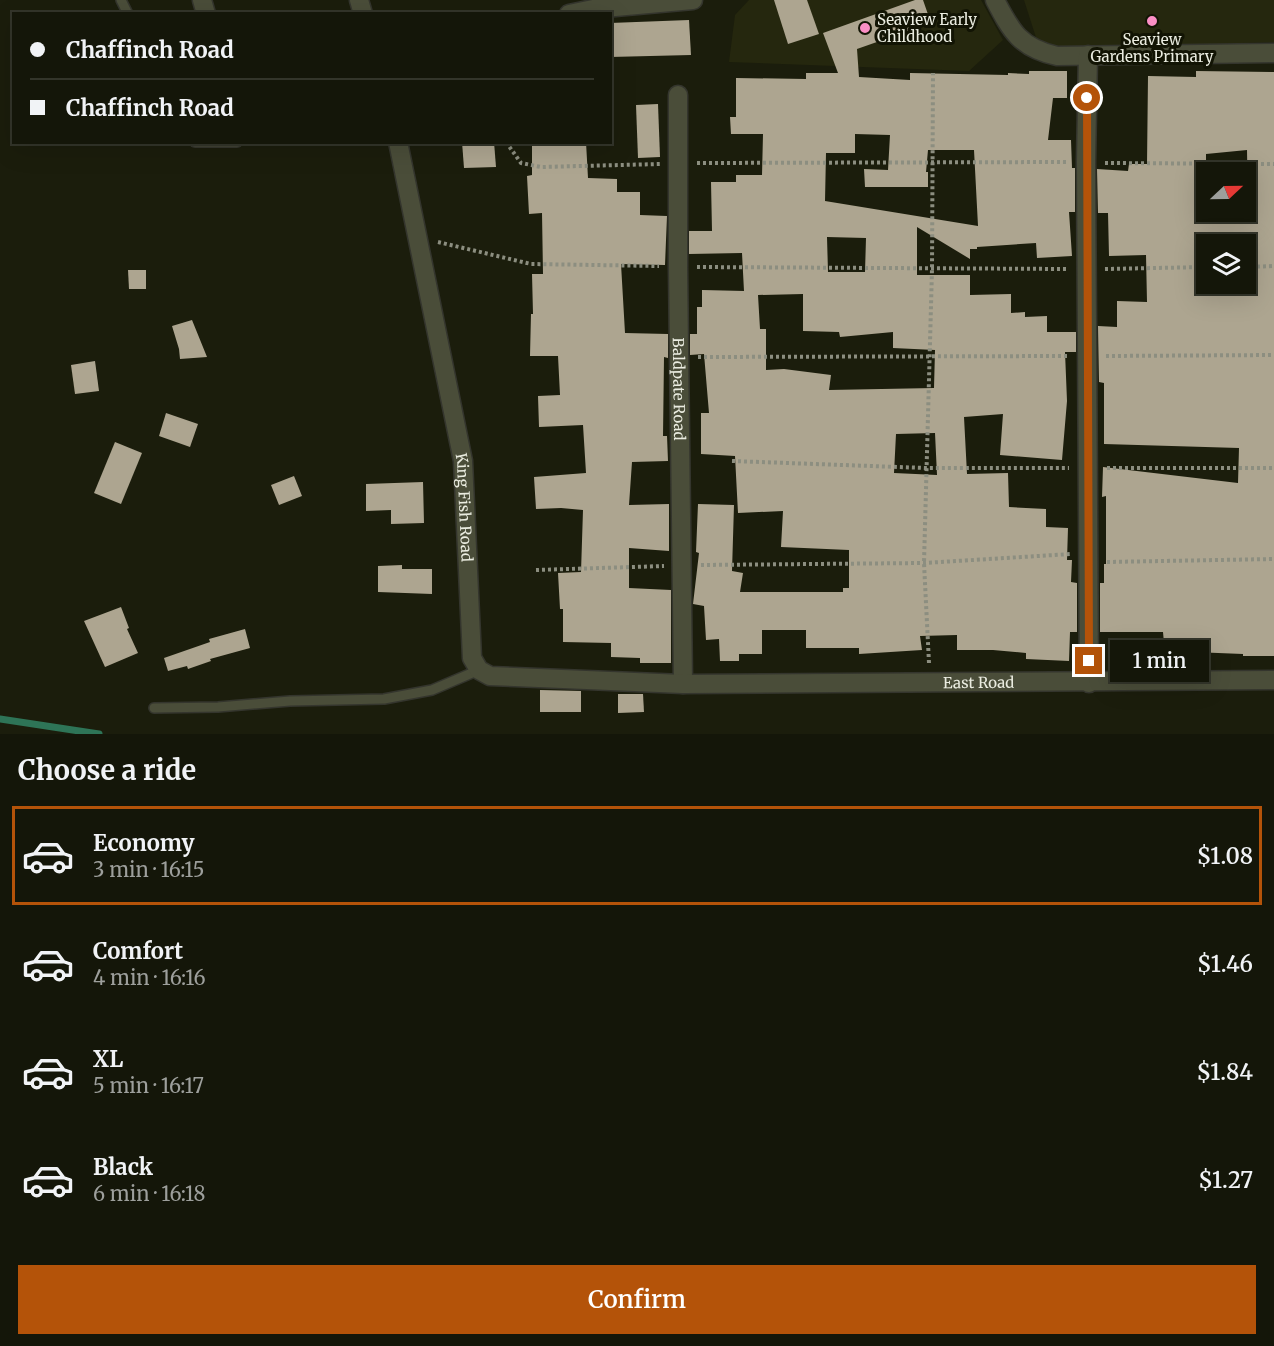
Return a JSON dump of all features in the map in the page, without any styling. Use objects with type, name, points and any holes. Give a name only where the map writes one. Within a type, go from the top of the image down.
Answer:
[{"type":"street","points":[[580,12],[630,3],[693,0]]},
{"type":"street","points":[[995,0],[1010,28],[1026,45],[1043,53],[1057,56],[1274,53]]},
{"type":"street","points":[[1088,55],[1086,162],[1089,683]]},
{"type":"street","name":"Baldpate Road","points":[[678,95],[683,684]]},
{"type":"street","name":"King Fish Road","points":[[398,144],[463,461],[472,658],[479,670]]},
{"type":"street","points":[[479,670],[490,676],[683,684]]},
{"type":"street","name":"East Road","points":[[683,684],[1274,680]]},
{"type":"lane","points":[[154,708],[384,699],[432,690],[479,670]]},
{"type":"path","points":[[930,682],[924,563],[932,269],[933,73]]},
{"type":"path","points":[[508,144],[521,163],[541,167],[678,163],[1274,164]]},
{"type":"path","points":[[417,237],[531,264],[932,269],[1196,267]]},
{"type":"path","points":[[1256,267],[1274,266]]},
{"type":"path","points":[[679,357],[930,358],[1274,355]]},
{"type":"path","points":[[732,461],[926,468],[1274,468]]},
{"type":"path","points":[[536,570],[682,565],[924,563],[1089,553],[1107,562],[1274,559]]},
{"type":"shaded area","name":"Seaview Early Childhood","points":[[749,0],[981,0],[1003,40],[969,71],[729,62],[735,15]]},
{"type":"shaded area","name":"Seaview Gardens Primary","points":[[1024,0],[1274,0],[1274,42],[1040,50]]},
{"type":"building","points":[[774,0],[807,0],[819,34],[788,44]]},
{"type":"building","points":[[915,0],[923,0],[931,23],[857,49],[859,77],[910,80],[910,73],[1008,75],[1008,73],[1029,74],[1029,71],[1067,71],[1067,98],[1053,98],[1048,140],[1071,140],[1072,168],[1075,168],[1075,212],[1069,212],[1072,256],[1037,258],[1036,243],[977,247],[977,249],[970,249],[970,259],[917,227],[917,275],[970,275],[970,295],[1011,294],[1011,313],[1025,312],[1025,317],[1047,316],[1047,332],[1076,332],[1076,352],[1065,352],[1067,401],[1062,460],[1000,455],[1003,414],[964,417],[967,474],[1008,473],[1009,507],[1046,509],[1046,527],[1068,528],[1067,560],[1072,560],[1071,582],[1077,583],[1077,632],[1070,632],[1069,661],[1026,659],[1026,653],[957,650],[957,635],[920,636],[922,650],[859,654],[859,648],[806,648],[806,630],[762,630],[762,654],[739,654],[739,661],[720,661],[719,639],[706,640],[704,606],[693,604],[699,553],[696,552],[698,504],[734,505],[732,571],[743,573],[740,592],[843,592],[843,588],[849,588],[849,550],[781,547],[783,511],[738,513],[735,456],[701,454],[701,413],[709,413],[704,354],[690,355],[690,334],[697,334],[697,307],[702,307],[702,290],[744,291],[742,253],[689,254],[689,231],[712,231],[711,182],[736,182],[736,175],[762,175],[763,134],[731,134],[730,117],[736,117],[736,78],[806,79],[806,73],[838,73],[823,33]],"holes":[[[855,134],[890,135],[888,170],[864,169],[865,187],[928,187],[928,172],[926,172],[928,150],[974,150],[978,226],[825,201],[826,153],[855,153]],[[827,237],[866,238],[865,272],[828,272]],[[803,294],[803,331],[839,332],[840,337],[893,332],[893,348],[935,350],[934,388],[829,390],[831,375],[784,369],[766,370],[766,329],[760,329],[758,295]],[[935,433],[937,475],[894,473],[896,434]]]},
{"type":"building","points":[[689,20],[691,55],[612,57],[612,23]]},
{"type":"building","points":[[1196,71],[1274,72],[1274,656],[1193,652],[1194,641],[1164,643],[1163,632],[1100,632],[1100,583],[1104,583],[1104,564],[1106,564],[1106,496],[1102,497],[1103,467],[1238,483],[1239,448],[1104,444],[1104,383],[1099,382],[1098,326],[1117,327],[1117,301],[1147,302],[1146,255],[1109,256],[1108,213],[1098,213],[1097,169],[1128,171],[1129,164],[1147,164],[1148,76],[1196,77]]},
{"type":"building","points":[[658,104],[660,157],[638,158],[636,105]]},
{"type":"building","points":[[462,144],[494,144],[496,167],[464,168]]},
{"type":"building","points":[[532,144],[586,144],[588,178],[617,179],[617,192],[640,192],[640,215],[667,216],[665,265],[621,264],[625,333],[668,334],[668,358],[664,357],[663,436],[667,436],[668,461],[632,462],[629,505],[669,504],[669,551],[629,548],[629,588],[671,590],[671,663],[640,663],[640,658],[611,657],[611,643],[563,642],[563,609],[560,609],[558,573],[581,572],[583,510],[536,509],[534,477],[586,473],[583,425],[539,427],[538,396],[560,395],[558,356],[530,356],[531,314],[533,314],[532,274],[543,274],[542,213],[529,214],[527,176],[532,175]]},
{"type":"building","points":[[128,270],[146,270],[146,289],[129,289]]},
{"type":"building","points":[[192,320],[207,357],[180,359],[172,326]]},
{"type":"building","points":[[95,361],[99,391],[75,394],[71,365]]},
{"type":"building","points":[[166,413],[198,424],[190,447],[159,436]]},
{"type":"building","points":[[115,442],[142,453],[121,504],[94,493]]},
{"type":"building","points":[[294,476],[302,496],[279,505],[271,485]]},
{"type":"building","points":[[423,482],[424,523],[391,524],[391,510],[366,511],[366,484]]},
{"type":"building","points":[[402,565],[402,569],[432,569],[432,594],[378,592],[378,566]]},
{"type":"building","points":[[121,607],[129,628],[127,629],[138,653],[105,667],[84,621]]},
{"type":"building","points":[[245,629],[250,648],[210,659],[211,661],[188,669],[187,666],[168,671],[164,658],[210,642],[209,639]]},
{"type":"building","points":[[540,690],[581,691],[581,712],[540,712]]},
{"type":"building","points":[[618,694],[643,694],[644,712],[618,713]]},
{"type":"waterway","points":[[0,719],[99,734]]},
{"type":"place","name":"Seaview Gardens Primary","points":[[1152,21]]},
{"type":"place","name":"Seaview Early Childhood","points":[[865,28]]},
{"type":"route","points":[[1087,98],[1089,661]]}]
